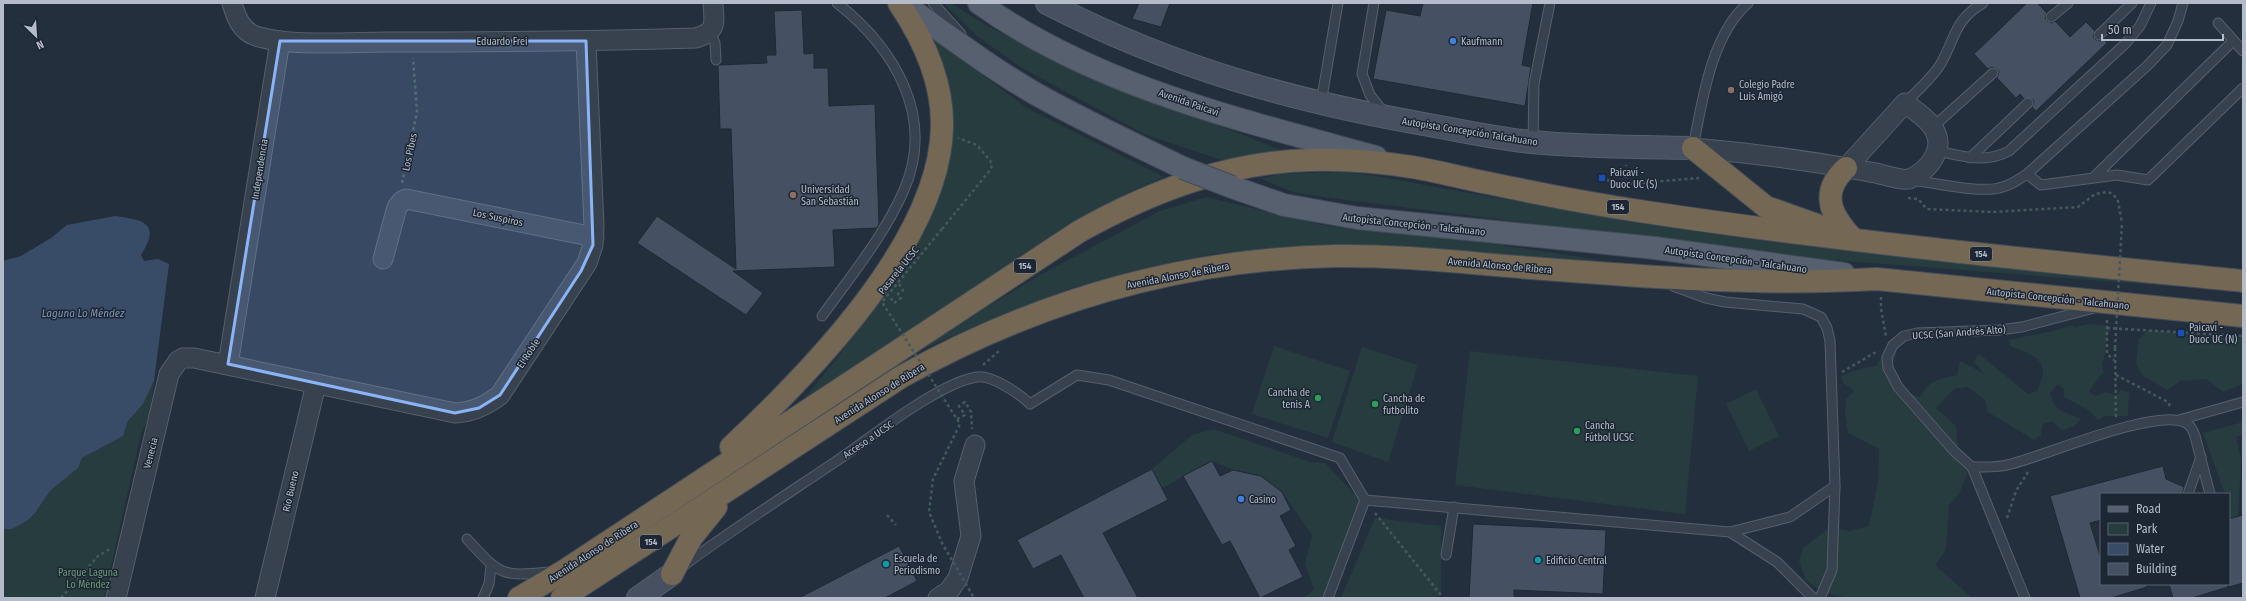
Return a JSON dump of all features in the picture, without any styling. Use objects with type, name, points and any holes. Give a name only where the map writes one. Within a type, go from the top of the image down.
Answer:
[{"type":"highway","points":[[682,493],[785,395],[812,367],[862,306],[882,278],[914,223],[933,180],[941,143],[941,111],[935,75],[919,36],[901,3]]},
{"type":"highway","points":[[1693,148],[1766,207],[1854,239]]},
{"type":"highway","name":"Avenida Alonso de Ribera","points":[[519,598],[564,571],[1054,246],[1133,202],[1194,180],[1279,162],[1341,160],[1412,167]]},
{"type":"highway","name":"154","points":[[1412,167],[1493,184],[1643,211],[1854,239],[2243,281]]},
{"type":"highway","points":[[1846,168],[1832,183],[1830,200],[1836,217],[1854,239]]},
{"type":"highway","name":"Avenida Alonso de Ribera","points":[[562,598],[901,377],[954,348],[1054,307],[1128,284],[1169,275],[1253,262],[1337,256],[1410,258],[1645,276],[1756,282],[1830,282],[1877,279]]},
{"type":"highway","name":"Autopista Concepción - Talcahuano","points":[[1877,279],[2109,304],[2243,316]]},
{"type":"highway","points":[[672,574],[691,538],[738,484]]},
{"type":"main road","points":[[901,3],[991,66]]},
{"type":"main road","name":"Avenida Paicaví","points":[[979,3],[1043,41],[1076,58],[1144,86],[1211,110],[1412,167]]},
{"type":"main road","name":"Autopista Concepción - Talcahuano","points":[[991,66],[1066,111],[1183,168],[1284,205],[1357,218],[1655,248],[1877,279]]},
{"type":"street","points":[[232,3],[237,20],[246,30],[256,36],[280,41]]},
{"type":"street","points":[[1047,3],[1140,48],[1180,63],[1263,89],[1320,104]]},
{"type":"street","name":"Eduardo Frei","points":[[280,41],[586,41],[696,38],[712,19]]},
{"type":"street","name":"Independencia","points":[[228,364],[280,41]]},
{"type":"street","name":"El Roble","points":[[228,364],[455,413],[466,412],[490,403],[500,395],[581,271],[590,254],[594,237],[586,41]]},
{"type":"street","points":[[1693,148],[1728,151],[1846,168],[1906,188],[1923,172],[1934,158],[1937,151],[1938,138],[1933,127],[1905,103],[1846,168]]},
{"type":"street","name":"Autopista Concepción Talcahuano","points":[[1320,104],[1388,118],[1533,142],[1693,148]]},
{"type":"street","points":[[382,259],[397,207],[402,200]]},
{"type":"street","name":"Los Suspiros","points":[[402,200],[410,200],[594,237]]},
{"type":"street","name":"Venecia","points":[[116,598],[171,369],[178,361],[188,357],[228,364]]},
{"type":"street","name":"Río Bueno","points":[[265,598],[316,384]]},
{"type":"street","points":[[938,598],[949,591],[958,578],[971,536],[964,481],[974,439]]},
{"type":"street","points":[[638,598],[672,574]]},
{"type":"lane","points":[[822,316],[894,210],[905,189],[914,150],[913,113],[903,81],[884,51],[871,35],[837,3]]},
{"type":"lane","points":[[933,3],[991,66]]},
{"type":"lane","points":[[1320,104],[1338,3]]},
{"type":"lane","points":[[1374,3],[1362,74],[1370,95],[1388,118]]},
{"type":"lane","points":[[1533,142],[1534,84],[1550,3]]},
{"type":"lane","points":[[1693,148],[1704,96],[1723,36],[1733,18],[1748,3]]},
{"type":"lane","points":[[1905,103],[1929,79],[1941,64],[1958,24],[1968,14],[1983,3]]},
{"type":"lane","points":[[2051,18],[2068,3]]},
{"type":"lane","points":[[2099,34],[2132,3]]},
{"type":"lane","points":[[1937,151],[1970,158],[1992,158],[2009,151],[2126,44],[2140,26],[2151,3]]},
{"type":"lane","points":[[1906,188],[1991,189],[2012,184],[2027,174],[2147,66],[2167,44],[2178,21],[2182,3]]},
{"type":"lane","points":[[712,19],[716,60]]},
{"type":"lane","points":[[2218,24],[2243,52]]},
{"type":"lane","points":[[2095,176],[2233,41]]},
{"type":"lane","points":[[1933,127],[1993,74]]},
{"type":"lane","points":[[2027,174],[2041,184],[2117,174],[2148,180],[2243,88]]},
{"type":"lane","points":[[1970,158],[2028,102]]},
{"type":"lane","points":[[1645,276],[1706,298],[1746,305],[1803,309],[1821,317],[1828,328],[1831,355],[1835,486],[1832,570],[1820,598]]},
{"type":"lane","name":"UCSC (San Andrés Alto)","points":[[1891,345],[1904,336],[1917,333],[1999,330],[2022,327],[2109,304]]},
{"type":"lane","points":[[1891,345],[1887,357],[1888,368],[1898,387],[1954,451],[1972,467],[2025,598]]},
{"type":"lane","name":"Acceso a UCSC","points":[[672,574],[713,544],[932,396],[956,384],[979,377],[1000,384],[1030,404],[1077,375],[1109,380],[1340,458],[1365,500]]},
{"type":"lane","points":[[1972,467],[2002,466],[2046,453],[2116,429],[2167,420],[2179,420],[2243,402]]},
{"type":"lane","points":[[2179,420],[2186,422],[2192,428],[2210,493]]},
{"type":"lane","points":[[2188,493],[2201,457]]},
{"type":"lane","points":[[1328,598],[1365,500],[1730,532],[1790,517],[1835,486]]},
{"type":"lane","points":[[1446,555],[1454,507]]},
{"type":"lane","points":[[1730,532],[1777,562],[1813,598]]},
{"type":"lane","points":[[691,538],[704,544],[713,544]]},
{"type":"lane","points":[[467,539],[491,566],[508,574],[519,575],[564,571]]},
{"type":"lane","points":[[483,598],[489,584],[491,566]]},
{"type":"path","name":"Los Pibes","points":[[402,200],[401,188],[417,112],[412,42]]},
{"type":"path","name":"Pasarela UCSC","points":[[941,143],[954,137],[967,140],[977,145],[992,163],[991,169],[882,302],[957,419]]},
{"type":"path","points":[[1607,180],[1626,184],[1651,184],[1713,176],[1723,172]]},
{"type":"path","points":[[1906,188],[1927,209],[1992,212],[2078,207],[2095,194],[2108,192],[2113,194],[2118,200],[2122,223],[2114,360],[2116,374],[2116,429]]},
{"type":"path","points":[[888,295],[894,303],[901,298],[898,294],[903,290]]},
{"type":"path","points":[[1839,374],[1882,348],[1891,345],[1881,309]]},
{"type":"path","points":[[2114,360],[2107,354],[2107,328],[2243,336]]},
{"type":"path","points":[[2116,374],[2168,402],[2179,420]]},
{"type":"path","points":[[974,439],[971,412],[965,402],[959,406],[964,415],[957,419],[960,424],[933,479],[929,512],[942,543],[974,598]]},
{"type":"path","points":[[2006,520],[2016,492],[2028,471],[2046,453]]},
{"type":"path","points":[[1365,500],[1441,595]]},
{"type":"path","points":[[887,515],[896,525]]},
{"type":"path","points":[[61,598],[103,552],[129,542]]},
{"type":"highlighted area","points":[[280,41],[586,41],[593,245],[581,271],[500,395],[479,408],[455,413],[228,364]]},
{"type":"green space","points":[[943,3],[951,3],[987,26],[1062,63],[1283,151],[1224,161],[1144,134],[1022,68],[977,36]]},
{"type":"green space","points":[[931,37],[1027,108],[1164,177],[1129,192],[1060,230],[803,400],[841,353],[919,239],[939,181],[950,113],[949,88]]},
{"type":"green space","points":[[1342,172],[1376,176],[1478,195],[1682,229],[1833,249],[2072,274],[2168,286],[1794,257],[1323,197],[1293,192],[1261,179],[1279,174]]},
{"type":"green space","points":[[1206,197],[1327,226],[1460,239],[1607,261],[1322,245],[1212,254],[1140,269],[1069,289],[987,321],[907,356],[1038,276],[1160,211]]},
{"type":"green space","points":[[2089,324],[2109,326],[2104,359],[2102,363],[2103,372],[2089,391],[2095,396],[2106,392],[2116,395],[2121,390],[2129,392],[2128,416],[2105,416],[2098,420],[2088,410],[2064,397],[2064,389],[2058,384],[2050,393],[2054,404],[2066,413],[2081,419],[2074,426],[2062,431],[2052,421],[2043,424],[2041,435],[2034,440],[1988,412],[1985,400],[1968,387],[1954,389],[1936,408],[1956,426],[1959,461],[1969,469],[1959,494],[1949,505],[1946,550],[1935,565],[1972,598],[1851,598],[1823,593],[1806,580],[1799,561],[1803,548],[1830,527],[1849,531],[1869,526],[1878,481],[1879,449],[1848,433],[1845,413],[1846,399],[1854,391],[1843,383],[1841,376],[1860,369],[1876,366],[1886,350],[1897,354],[1894,359],[1893,369],[1904,393],[1920,397],[1923,391],[1935,381],[1957,375],[1960,361],[1983,373],[1974,361],[1979,354],[2028,394],[2037,391],[2043,372],[2042,366],[2036,358],[2026,352],[2010,346],[2008,340],[2053,331],[2072,325],[2075,327]]},
{"type":"green space","points":[[2148,330],[2243,338],[2243,384],[2223,392],[2206,379],[2180,381],[2167,390],[2142,375],[2136,363],[2139,339]]},
{"type":"green space","points":[[1274,346],[1350,371],[1328,438],[1252,414]]},
{"type":"green space","name":"Cancha de futbolito","points":[[1362,347],[1418,365],[1388,462],[1332,442]]},
{"type":"green space","name":"Cancha Fútbol UCSC","points":[[1470,351],[1698,376],[1685,514],[1455,485]]},
{"type":"green space","name":"Parque Laguna Lo Méndez","points":[[154,381],[150,415],[141,433],[104,598],[3,598],[3,529],[12,529],[37,512],[50,491],[78,468],[82,458],[123,436],[128,421],[143,404]]},
{"type":"green space","points":[[1756,389],[1779,436],[1749,451],[1726,404]]},
{"type":"green space","points":[[2243,422],[2243,434],[2236,437],[2241,460],[2238,517],[2230,519],[2230,493],[2225,493],[2203,433]]},
{"type":"green space","points":[[1214,429],[1310,462],[1325,463],[1360,500],[1323,598],[1303,598],[1314,590],[1305,564],[1312,535],[1282,492],[1261,476],[1233,470],[1212,461],[1162,488],[1152,469],[1192,435]]},
{"type":"green space","points":[[1375,518],[1441,526],[1441,595],[1434,598],[1341,598]]},
{"type":"water","name":"Laguna Lo Méndez","points":[[115,216],[134,219],[146,225],[149,230],[149,236],[147,244],[141,255],[144,261],[158,259],[169,264],[154,381],[143,404],[128,421],[123,436],[82,458],[78,468],[50,491],[36,512],[28,520],[12,529],[3,529],[3,261],[21,256],[51,238],[67,225]]},
{"type":"building","points":[[1139,3],[1170,3],[1161,27],[1132,19]]},
{"type":"building","name":"Kaufmann","points":[[1423,3],[1533,3],[1522,65],[1531,67],[1525,106],[1373,79],[1386,10],[1420,16]]},
{"type":"building","points":[[2027,3],[2037,3],[2047,13],[2045,18],[2047,21],[2052,23],[2055,21],[2070,37],[2086,22],[2095,31],[2093,36],[2095,39],[2100,41],[2103,39],[2107,43],[2036,111],[2032,107],[2034,102],[2032,99],[2024,99],[2020,94],[2016,98],[1997,78],[1999,72],[1997,69],[1992,67],[1988,69],[1974,54]]},
{"type":"building","points":[[802,10],[804,54],[814,53],[814,68],[828,68],[829,106],[875,104],[879,224],[877,228],[833,230],[835,267],[733,271],[763,293],[746,315],[637,243],[657,216],[736,269],[731,129],[720,129],[718,65],[767,63],[766,55],[776,55],[774,11]]},
{"type":"building","points":[[1212,461],[1220,476],[1233,470],[1261,476],[1282,492],[1291,510],[1280,516],[1296,546],[1289,550],[1303,577],[1260,598],[1230,541],[1222,545],[1183,476]]},
{"type":"building","points":[[2163,466],[2166,479],[2184,487],[2182,493],[2100,493],[2100,520],[2090,523],[2100,556],[2100,585],[2147,585],[2147,587],[2111,598],[2080,598],[2050,496]]},
{"type":"building","points":[[1152,469],[1168,500],[1103,533],[1138,598],[1084,598],[1061,555],[1033,569],[1017,540]]},
{"type":"building","points":[[2243,515],[2243,583],[2229,587],[2230,585],[2230,519]]},
{"type":"building","name":"Edificio Central","points":[[1473,524],[1606,530],[1603,594],[1514,590],[1514,598],[1469,598]]},
{"type":"building","name":"Escuela de Periodismo","points":[[899,546],[917,581],[885,598],[799,598]]},
{"type":"building","points":[[2169,585],[2228,585],[2228,587],[2192,598],[2173,598]]},
{"type":"place","name":"Kaufmann","points":[[1453,41]]},
{"type":"place","name":"Colegio Padre Luis Amigó","points":[[1731,90]]},
{"type":"place","name":"Paicaví - Duoc UC (S)","points":[[1602,178]]},
{"type":"place","name":"Universidad San Sebastián","points":[[793,195]]},
{"type":"place","name":"Paicaví - Duoc UC (N)","points":[[2181,333]]},
{"type":"place","name":"Cancha de tenis A","points":[[1318,398]]},
{"type":"place","name":"Cancha de futbolito","points":[[1375,404]]},
{"type":"place","name":"Cancha Fútbol UCSC","points":[[1577,431]]},
{"type":"place","name":"Casino","points":[[1241,499]]},
{"type":"place","name":"Edificio Central","points":[[1538,560]]},
{"type":"place","name":"Escuela de Periodismo","points":[[886,564]]}]
